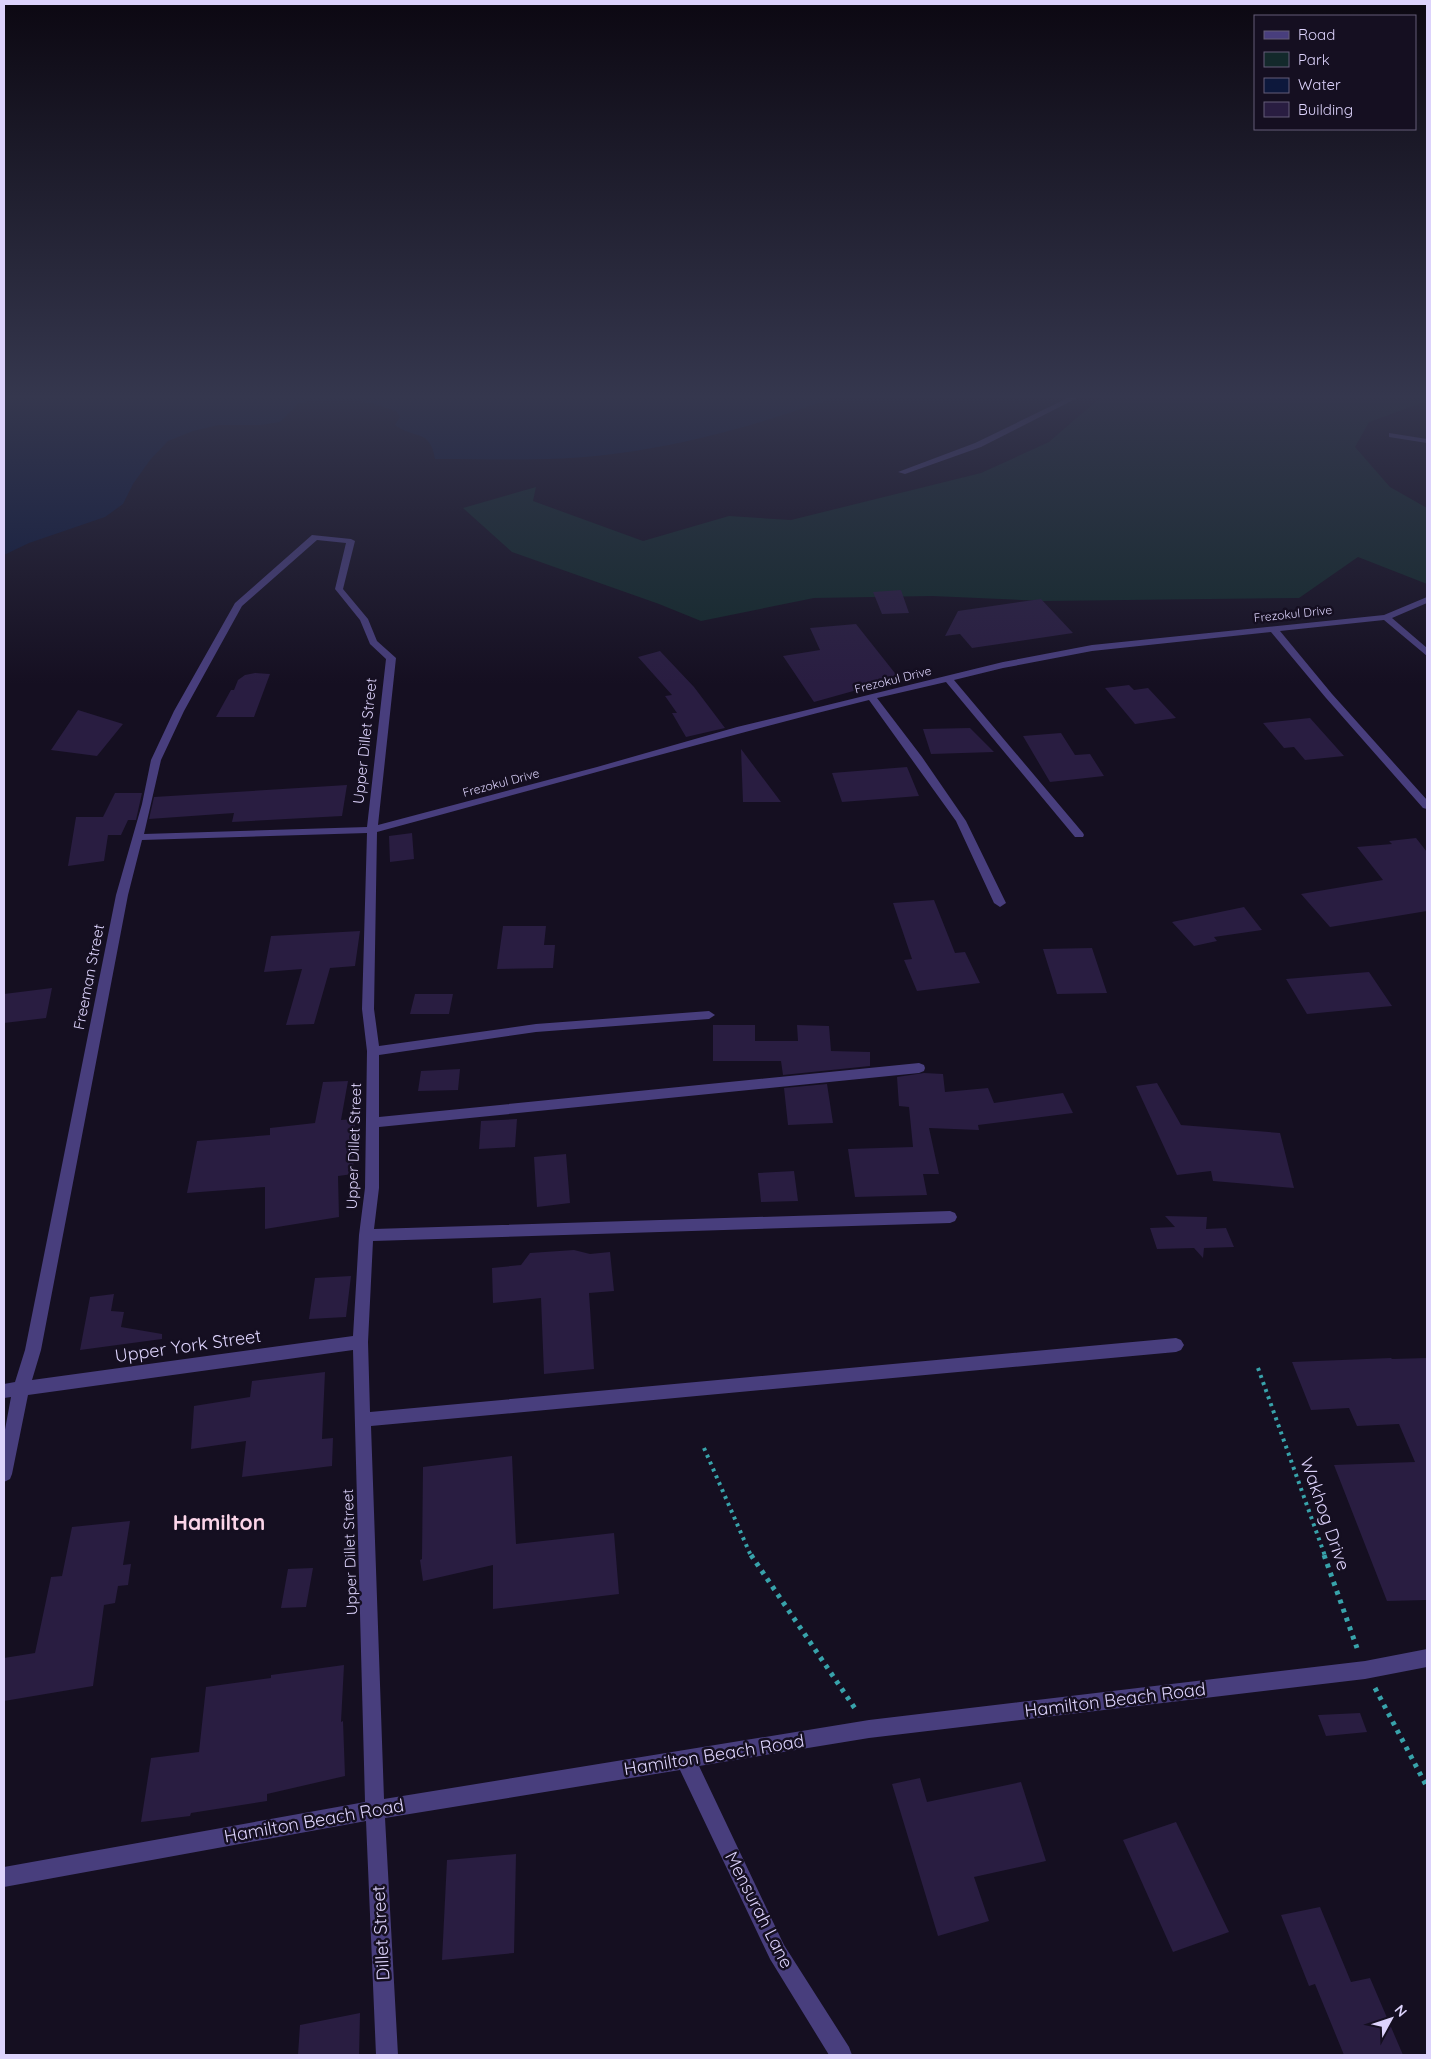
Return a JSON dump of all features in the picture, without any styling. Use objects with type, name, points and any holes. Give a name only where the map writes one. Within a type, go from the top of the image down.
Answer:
[{"type":"street","name":"Upper Dillet Street","points":[[315,537],[351,541],[339,589],[364,619],[373,642],[391,658],[372,830],[368,1009],[374,1051],[372,1188],[366,1235],[360,1342],[374,1810]]},
{"type":"street","name":"Freeman Street","points":[[4,1474],[21,1389],[33,1350],[122,895],[156,760],[179,711],[238,605],[315,537]]},
{"type":"street","name":"Frezokul Drive","points":[[138,837],[372,830],[601,769],[740,729],[1003,665],[1092,648],[1386,617],[1427,600]]},
{"type":"street","points":[[1386,617],[1427,653]]},
{"type":"street","points":[[1272,628],[1329,696],[1427,806]]},
{"type":"street","points":[[950,679],[1079,835]]},
{"type":"street","points":[[872,698],[918,759],[961,821],[1000,903]]},
{"type":"street","points":[[374,1051],[536,1028],[709,1015]]},
{"type":"street","points":[[373,1123],[919,1068]]},
{"type":"street","points":[[366,1235],[950,1217]]},
{"type":"street","name":"Upper York Street","points":[[4,1391],[360,1342]]},
{"type":"street","points":[[362,1420],[1176,1346]]},
{"type":"street","name":"Hamilton Beach Road","points":[[4,1877],[374,1810],[869,1729],[1365,1670],[1427,1658]]},
{"type":"street","name":"Mensurah Lane","points":[[685,1759],[778,1952],[840,2055]]},
{"type":"street","name":"Dillet Street","points":[[374,1810],[387,2055]]},
{"type":"path","name":"Wakhog Drive","points":[[1258,1368],[1365,1670],[1427,1787]]},
{"type":"path","points":[[704,1448],[747,1550],[869,1729]]},
{"type":"green space","points":[[522,491],[535,491],[533,501],[643,541],[729,516],[791,520],[908,491],[1397,491],[1427,508],[1427,584],[1358,557],[1299,598],[1043,601],[932,596],[814,598],[701,621],[659,604],[512,552],[463,508]]},
{"type":"water","points":[[4,491],[129,491],[123,504],[105,517],[29,543],[4,555]]},
{"type":"building","points":[[901,590],[909,613],[882,614],[873,592]]},
{"type":"building","points":[[1041,599],[1073,633],[972,648],[960,634],[945,636],[958,611]]},
{"type":"building","points":[[856,624],[902,682],[857,690],[814,702],[783,656],[820,650],[810,628]]},
{"type":"building","points":[[660,651],[694,687],[725,728],[686,737],[672,713],[677,713],[665,696],[672,695],[638,657]]},
{"type":"building","points":[[255,673],[270,674],[254,717],[216,717],[231,690],[234,690],[238,680],[245,675]]},
{"type":"building","points":[[1129,685],[1134,690],[1148,688],[1176,718],[1135,724],[1105,688]]},
{"type":"building","points":[[78,710],[123,724],[97,756],[51,750]]},
{"type":"building","points":[[1310,718],[1344,756],[1305,760],[1294,747],[1284,748],[1263,723]]},
{"type":"building","points":[[970,728],[994,752],[931,754],[923,729]]},
{"type":"building","points":[[1061,733],[1075,755],[1090,754],[1104,776],[1050,782],[1023,736]]},
{"type":"building","points":[[741,749],[781,802],[743,802]]},
{"type":"building","points":[[907,767],[919,796],[842,802],[832,773]]},
{"type":"building","points":[[347,785],[342,816],[232,822],[234,813],[149,819],[154,797]]},
{"type":"building","points":[[115,793],[142,793],[136,820],[128,820],[121,835],[108,835],[104,861],[68,866],[76,817],[103,817]]},
{"type":"building","points":[[412,833],[414,859],[390,862],[389,836]]},
{"type":"building","points":[[1416,838],[1427,852],[1427,911],[1330,927],[1301,894],[1383,880],[1357,847],[1392,844],[1389,841]]},
{"type":"building","points":[[934,900],[955,953],[965,952],[980,983],[917,991],[904,960],[912,959],[893,903]]},
{"type":"building","points":[[1244,907],[1262,930],[1214,937],[1217,941],[1194,946],[1172,922]]},
{"type":"building","points":[[503,926],[546,926],[544,945],[555,945],[553,968],[497,969]]},
{"type":"building","points":[[360,931],[355,966],[330,968],[314,1024],[286,1025],[302,969],[264,972],[271,936]]},
{"type":"building","points":[[1092,948],[1107,993],[1057,994],[1043,949]]},
{"type":"building","points":[[1369,972],[1392,1006],[1307,1014],[1286,979]]},
{"type":"building","points":[[52,988],[46,1018],[4,1023],[4,994]]},
{"type":"building","points":[[415,994],[453,994],[449,1014],[410,1014]]},
{"type":"building","points":[[713,1025],[755,1025],[755,1041],[798,1041],[797,1025],[829,1026],[831,1051],[870,1052],[870,1066],[783,1075],[781,1061],[713,1061]]},
{"type":"building","points":[[460,1069],[458,1090],[418,1091],[421,1071]]},
{"type":"building","points":[[924,1073],[943,1074],[945,1092],[988,1088],[994,1103],[1063,1093],[1073,1113],[978,1125],[979,1130],[929,1128],[939,1174],[923,1174],[927,1195],[855,1197],[848,1149],[913,1147],[909,1107],[899,1106],[897,1077]]},
{"type":"building","points":[[348,1081],[341,1120],[355,1119],[353,1174],[338,1176],[339,1217],[265,1229],[265,1187],[187,1193],[197,1141],[270,1135],[270,1128],[315,1123],[323,1082]]},
{"type":"building","points":[[1157,1083],[1181,1125],[1280,1133],[1294,1188],[1213,1181],[1211,1171],[1177,1175],[1136,1086]]},
{"type":"building","points":[[827,1084],[833,1123],[788,1125],[784,1088]]},
{"type":"building","points":[[517,1119],[515,1147],[479,1149],[481,1121]]},
{"type":"building","points":[[566,1154],[570,1203],[537,1207],[534,1157]]},
{"type":"building","points":[[794,1171],[798,1201],[761,1202],[758,1173]]},
{"type":"building","points":[[1165,1216],[1207,1217],[1206,1229],[1226,1228],[1234,1247],[1204,1248],[1203,1258],[1194,1248],[1157,1249],[1150,1228],[1175,1227]]},
{"type":"building","points":[[574,1250],[590,1254],[610,1252],[614,1291],[589,1293],[594,1369],[544,1374],[541,1298],[493,1303],[492,1268],[521,1265],[530,1253]]},
{"type":"building","points":[[351,1276],[346,1317],[309,1319],[315,1278]]},
{"type":"building","points":[[114,1294],[111,1311],[124,1312],[121,1327],[162,1334],[162,1339],[80,1350],[90,1297]]},
{"type":"building","points":[[1427,1358],[1427,1600],[1387,1601],[1334,1465],[1415,1462],[1399,1424],[1357,1426],[1349,1408],[1311,1410],[1292,1362]]},
{"type":"building","points":[[325,1372],[322,1439],[333,1438],[332,1466],[242,1477],[246,1441],[191,1449],[194,1406],[250,1397],[252,1381]]},
{"type":"building","points":[[512,1456],[516,1544],[614,1533],[619,1594],[493,1609],[493,1565],[423,1581],[420,1560],[422,1559],[423,1467]]},
{"type":"building","points":[[130,1521],[123,1565],[131,1564],[128,1585],[118,1586],[115,1603],[104,1605],[93,1686],[4,1701],[4,1658],[35,1653],[51,1577],[62,1576],[72,1527]]},
{"type":"building","points":[[313,1568],[306,1607],[281,1608],[288,1569]]},
{"type":"building","points":[[344,1665],[341,1722],[343,1721],[345,1776],[267,1794],[267,1801],[191,1813],[190,1816],[141,1822],[151,1758],[199,1752],[206,1687],[271,1678],[271,1675]]},
{"type":"building","points":[[1360,1713],[1367,1732],[1326,1736],[1318,1715]]},
{"type":"building","points":[[920,1778],[927,1802],[1021,1782],[1046,1861],[974,1877],[989,1921],[938,1936],[892,1784]]},
{"type":"building","points":[[1176,1822],[1229,1932],[1173,1952],[1123,1840]]},
{"type":"building","points":[[516,1854],[514,1953],[442,1960],[447,1860]]},
{"type":"building","points":[[1320,1907],[1351,1982],[1370,1978],[1403,2055],[1344,2055],[1315,1984],[1309,1986],[1281,1915]]},
{"type":"building","points":[[360,2013],[359,2055],[298,2055],[300,2025]]},
{"type":"district","name":"Hamilton","points":[[219,1523]]}]
